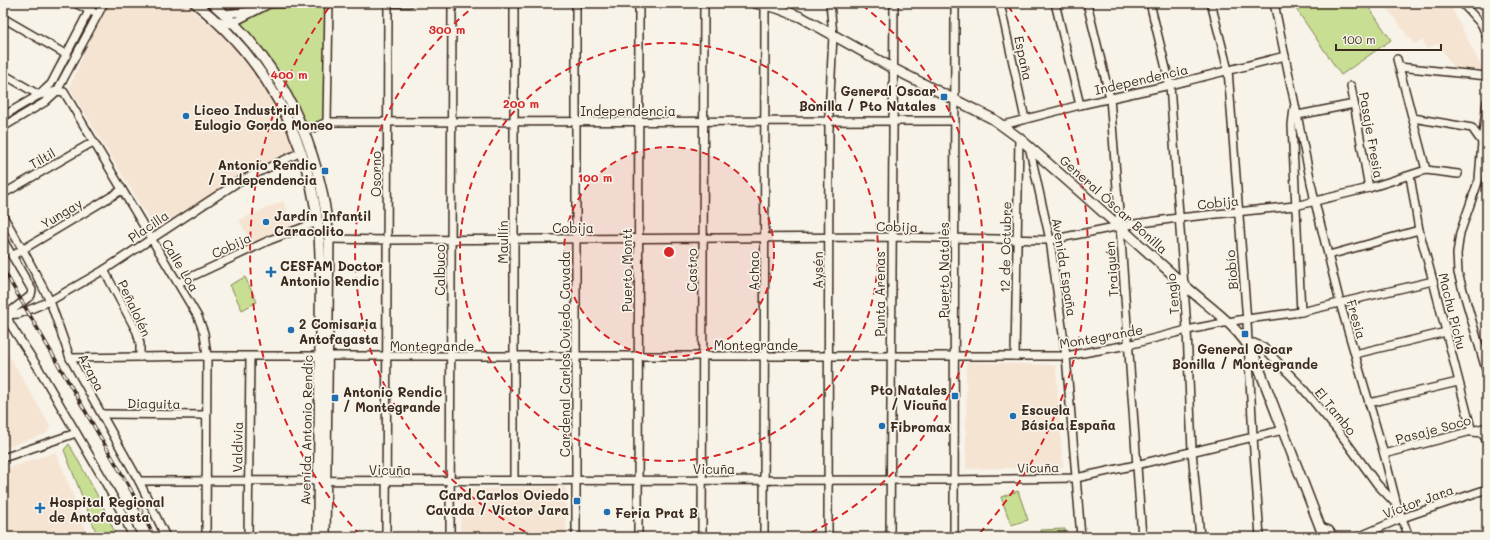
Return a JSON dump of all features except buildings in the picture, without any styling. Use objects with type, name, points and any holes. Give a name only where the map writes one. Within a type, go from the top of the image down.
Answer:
[{"type":"main road","name":"Avenida Antonio Rendic","points":[[195,3],[232,37],[251,58],[277,97],[295,134],[311,186],[318,224],[323,357]]},
{"type":"main road","name":"Avenida Antonio Rendic","points":[[212,3],[233,23],[258,52],[286,92],[312,153],[321,184],[329,239],[323,357],[321,481],[318,537]]},
{"type":"main road","name":"General Óscar Bonilla","points":[[755,3],[780,5],[894,69],[1003,125],[1120,226],[1183,284],[1229,322],[1247,343],[1254,355],[1324,537]]},
{"type":"main road","name":"Avenida Antonio Rendic","points":[[321,481],[325,537]]},
{"type":"street","points":[[75,3],[98,15]]},
{"type":"street","points":[[3,116],[39,95],[51,84],[93,3]]},
{"type":"street","points":[[3,127],[46,102],[57,91],[104,3]]},
{"type":"street","points":[[233,23],[269,4],[289,3]]},
{"type":"street","points":[[327,122],[329,3]]},
{"type":"street","name":"Osorno","points":[[386,537],[388,3]]},
{"type":"street","points":[[392,3],[409,3]]},
{"type":"street","name":"Calbuco","points":[[450,537],[452,3]]},
{"type":"street","name":"Maullín","points":[[514,3],[514,480]]},
{"type":"street","name":"Cardenal Carlos Oviedo Cavada","points":[[576,3],[576,537]]},
{"type":"street","name":"Puerto Montt","points":[[638,537],[639,3]]},
{"type":"street","name":"Castro","points":[[702,537],[704,3]]},
{"type":"street","name":"Aysén","points":[[828,537],[829,121],[833,35],[830,3]]},
{"type":"street","name":"Punta Arenas","points":[[890,537],[894,3]]},
{"type":"street","name":"Puerto Natales","points":[[954,537],[955,3]]},
{"type":"street","name":"España","points":[[1000,3],[1025,118]]},
{"type":"street","points":[[1055,3],[1080,105]]},
{"type":"street","name":"Traiguén","points":[[1087,3],[1110,98],[1142,537]]},
{"type":"street","name":"Tenglo","points":[[1150,3],[1170,85],[1178,218],[1187,330],[1192,451],[1200,537]]},
{"type":"street","name":"Biobío","points":[[1211,3],[1228,70],[1247,319],[1247,343],[1260,537]]},
{"type":"street","name":"Fresia","points":[[1274,3],[1315,202],[1340,303],[1384,454],[1397,505],[1409,537]]},
{"type":"street","points":[[1462,3],[1482,25],[1487,37]]},
{"type":"street","name":"Achao","points":[[764,537],[765,4]]},
{"type":"street","points":[[224,14],[255,11]]},
{"type":"street","points":[[3,18],[67,55]]},
{"type":"street","name":"Avenida Antonio Rendic","points":[[212,18],[226,24],[233,23]]},
{"type":"street","name":"Independencia","points":[[1003,125],[1025,118],[1170,85],[1285,56]]},
{"type":"street","points":[[1397,59],[1426,170]]},
{"type":"street","points":[[1399,67],[1487,76]]},
{"type":"street","points":[[3,74],[39,95],[57,91]]},
{"type":"street","name":"Pasaje Fresia","points":[[1350,86],[1369,188]]},
{"type":"street","name":"Calle Loa","points":[[57,91],[64,92],[198,317],[204,333],[207,356],[206,537]]},
{"type":"street","points":[[1487,102],[1482,142],[1480,179],[1460,234],[1457,254],[1458,273],[1487,372]]},
{"type":"street","name":"Fresia","points":[[1295,104],[1292,126],[1301,312]]},
{"type":"street","points":[[1298,115],[1354,104]]},
{"type":"street","points":[[1413,118],[1472,128],[1482,142]]},
{"type":"street","name":"Independencia","points":[[304,132],[327,122],[955,121]]},
{"type":"street","name":"12 de Octubre","points":[[1015,356],[1019,138]]},
{"type":"street","name":"Tiltil","points":[[3,194],[93,142]]},
{"type":"street","name":"Avenida España","points":[[1029,146],[1050,240],[1066,356],[1081,537]]},
{"type":"street","name":"Placilla","points":[[5,315],[19,314],[50,301],[104,270],[238,182],[301,152]]},
{"type":"street","name":"Cobija","points":[[329,239],[451,240],[892,237],[1050,240],[1120,226],[1178,218],[1295,206],[1369,188],[1426,170],[1458,174]]},
{"type":"street","name":"Machu Pichu","points":[[1410,176],[1418,230],[1433,281],[1472,432]]},
{"type":"street","name":"Yungay","points":[[12,256],[122,190]]},
{"type":"street","name":"Azapa","points":[[3,216],[50,301],[70,358],[139,481],[166,537]]},
{"type":"street","name":"Cobija","points":[[178,284],[270,240],[312,224],[318,224]]},
{"type":"street","points":[[1329,255],[1418,230]]},
{"type":"street","points":[[3,240],[29,283],[32,292],[26,299],[5,315],[39,369],[120,508],[133,537]]},
{"type":"street","name":"Peñalolén","points":[[104,270],[137,332],[140,344],[140,356]]},
{"type":"street","name":"Montegrande","points":[[70,358],[140,356],[1066,356],[1128,345],[1187,330],[1229,322],[1301,312],[1433,281]]},
{"type":"street","points":[[1355,354],[1446,332]]},
{"type":"street","name":"El Tambo","points":[[1247,343],[1254,343],[1263,347],[1300,385],[1342,436],[1377,484],[1397,505]]},
{"type":"street","name":"Valdivia","points":[[248,537],[250,357]]},
{"type":"street","points":[[1369,404],[1458,382]]},
{"type":"street","name":"Diaguita","points":[[102,414],[206,415]]},
{"type":"street","name":"Pasaje Soco","points":[[1384,454],[1487,427]]},
{"type":"street","name":"Vicuña","points":[[139,481],[954,480],[1076,478],[1283,430]]},
{"type":"street","points":[[3,458],[76,432]]},
{"type":"street","points":[[1472,432],[1482,433],[1487,441]]},
{"type":"street","name":"Víctor Jara","points":[[1358,537],[1402,518],[1487,489]]},
{"type":"street","points":[[1321,527],[1329,530],[1334,537]]},
{"type":"shaded area","name":"Liceo Industrial Eulogio Gordo Moneo","points":[[107,3],[184,3],[210,25],[231,38],[264,79],[299,151],[237,181],[157,232],[70,89],[99,17]]},
{"type":"shaded area","points":[[1383,3],[1449,3],[1483,70],[1453,68],[1438,43],[1427,49],[1422,40],[1414,44]]},
{"type":"shaded area","name":"Jardín Infantil Caracolito","points":[[283,201],[293,225],[252,244],[239,220]]},
{"type":"shaded area","points":[[3,345],[50,426],[46,434],[3,448]]},
{"type":"shaded area","name":"Escuela Básica España","points":[[966,362],[1056,365],[1063,467],[966,469]]},
{"type":"shaded area","name":"Hospital Regional de Antofagasta","points":[[56,452],[89,537],[3,537],[3,470]]},
{"type":"shaded area","points":[[566,487],[566,537],[460,537],[461,489]]},
{"type":"green space","points":[[1292,3],[1366,3],[1391,40],[1341,75]]},
{"type":"green space","points":[[326,5],[324,120],[306,125],[288,91],[238,24],[269,7]]},
{"type":"green space","points":[[245,277],[257,302],[242,310],[230,285]]},
{"type":"green space","points":[[69,444],[101,502],[117,537],[98,537],[64,450]]},
{"type":"green space","points":[[1018,491],[1028,520],[1011,525],[1001,497]]},
{"type":"green space","points":[[1065,529],[1065,537],[1041,537],[1040,530]]},
{"type":"railway","points":[[3,269],[131,490],[154,537]]},
{"type":"place","name":"General Oscar Bonilla / Pto Natales","points":[[944,97]]},
{"type":"place","name":"Liceo Industrial Eulogio Gordo Moneo","points":[[186,116]]},
{"type":"place","name":"Antonio Rendic / Independencia","points":[[325,171]]},
{"type":"place","name":"Jardín Infantil Caracolito","points":[[266,222]]},
{"type":"place","name":"CESFAM Doctor Antonio Rendic","points":[[271,272]]},
{"type":"place","name":"2 Comisaria Antofagasta","points":[[291,330]]},
{"type":"place","name":"General Oscar Bonilla / Montegrande","points":[[1245,334]]},
{"type":"place","name":"Pto Natales / Vicuña","points":[[955,396]]},
{"type":"place","name":"Antonio Rendic / Montegrande","points":[[335,398]]},
{"type":"place","name":"Escuela Básica España","points":[[1013,416]]},
{"type":"place","name":"Fibromax","points":[[882,426]]},
{"type":"place","name":"Card Carlos Oviedo Cavada / Víctor Jara","points":[[577,501]]},
{"type":"place","name":"Hospital Regional de Antofagasta","points":[[40,508]]},
{"type":"place","name":"Feria Prat B","points":[[607,512]]}]
